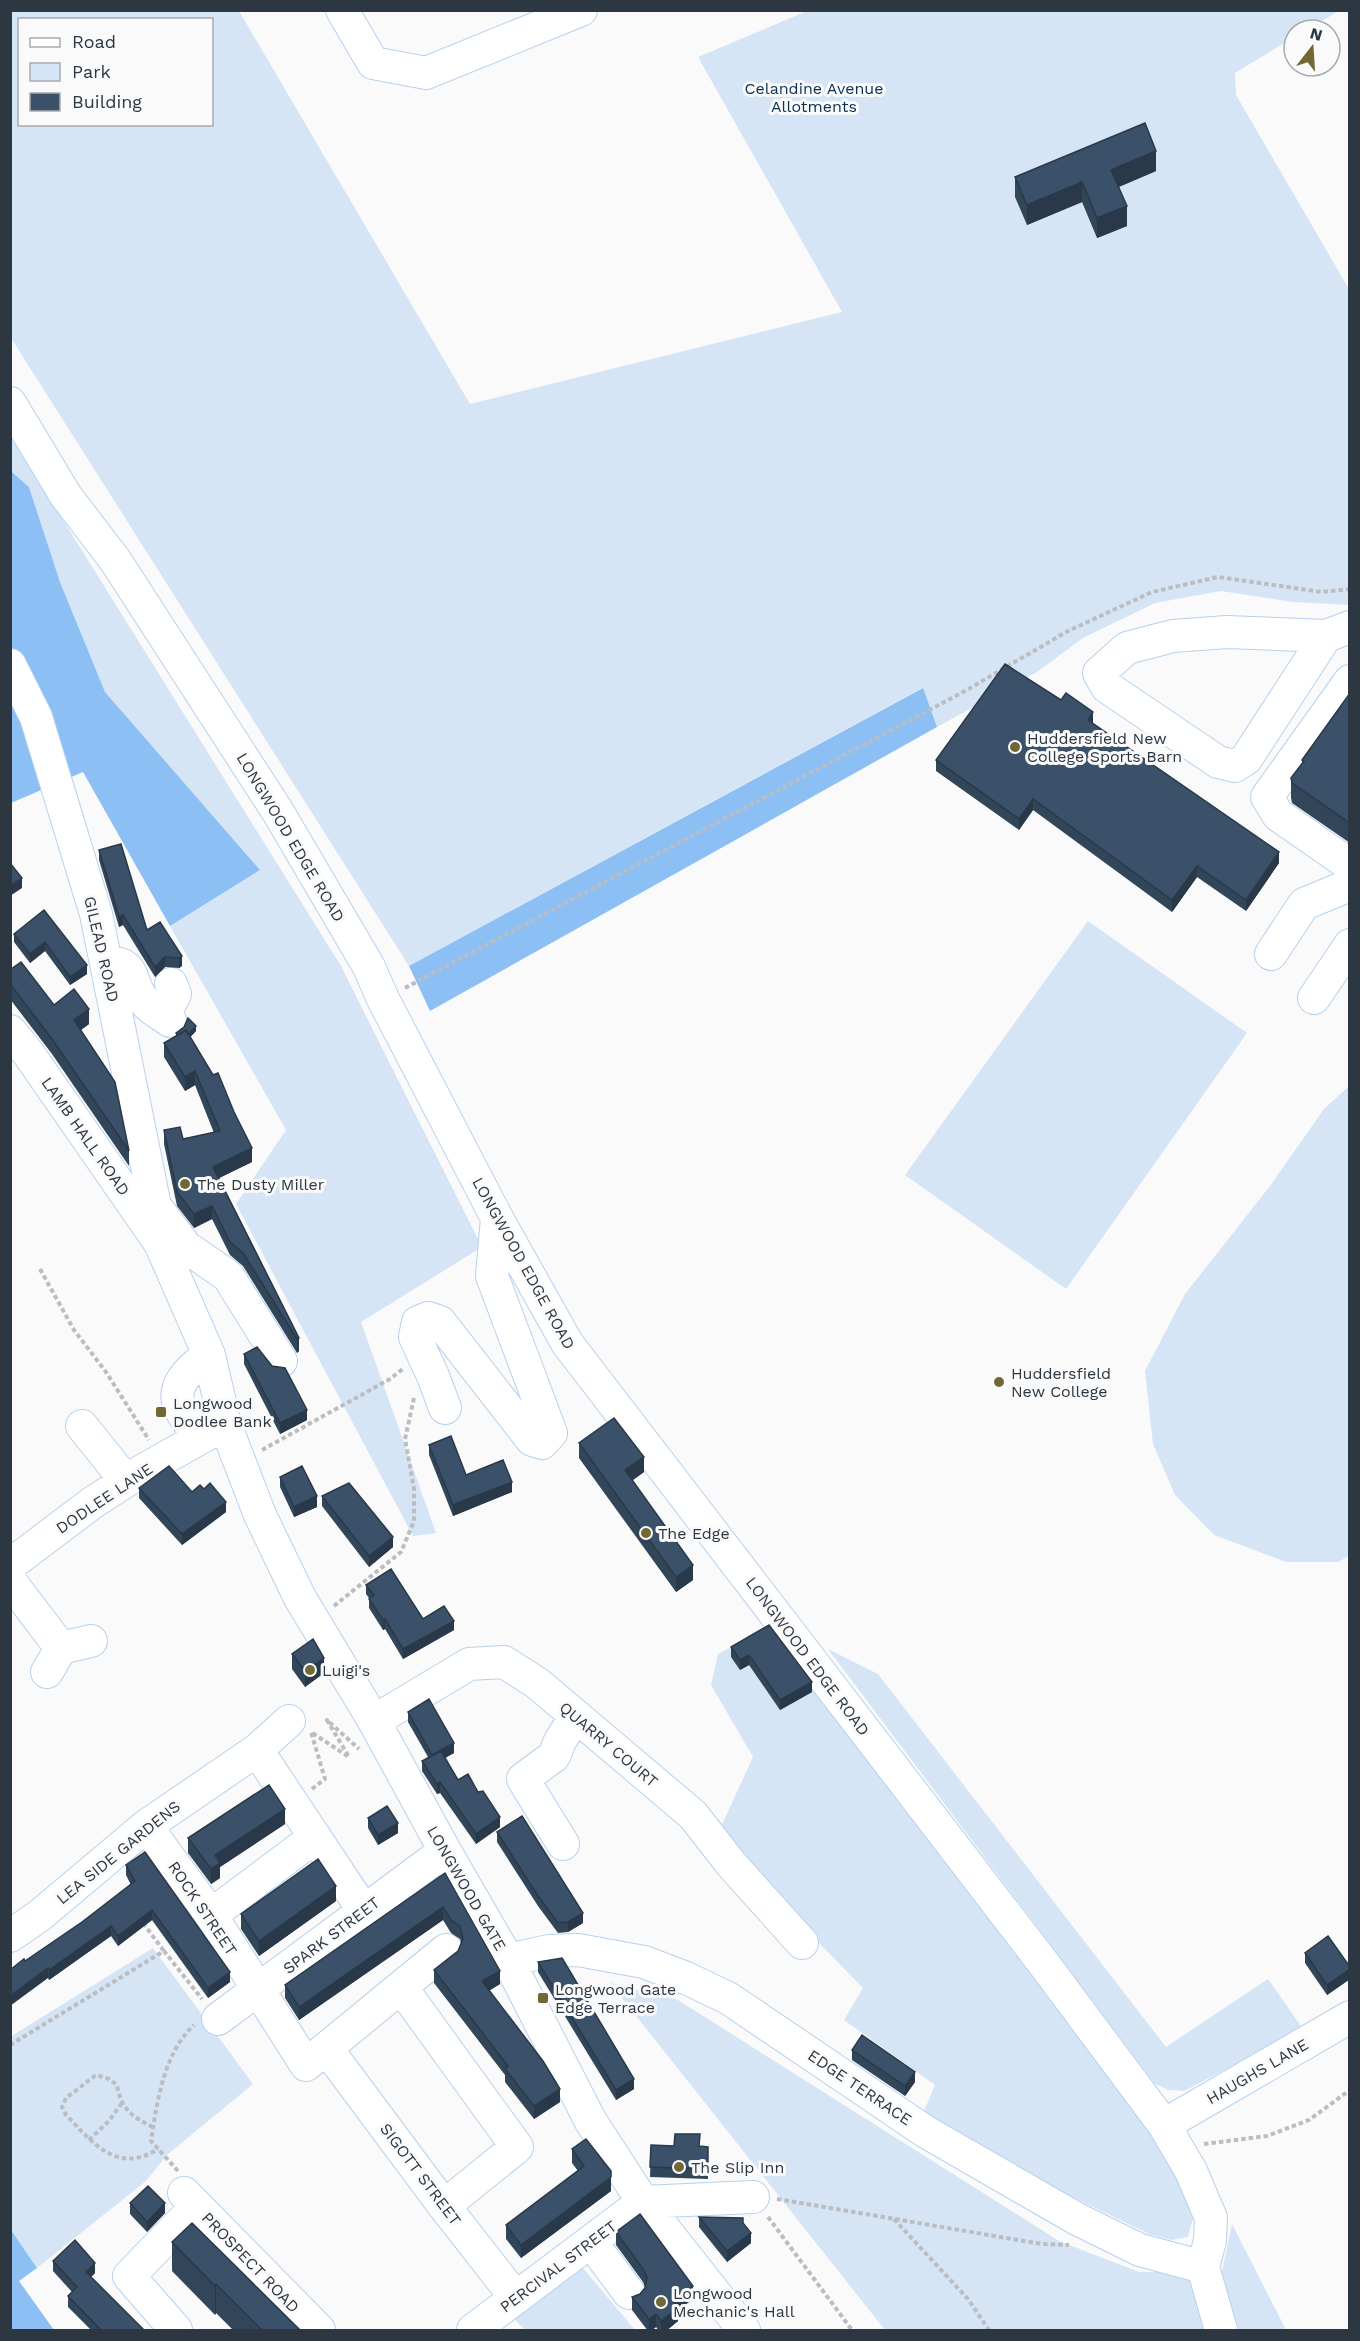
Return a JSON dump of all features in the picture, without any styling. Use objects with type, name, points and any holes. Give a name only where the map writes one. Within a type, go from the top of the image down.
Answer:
[{"type":"street","points":[[342,10],[373,63],[426,73],[581,10]]},
{"type":"street","name":"LONGWOOD EDGE ROAD","points":[[10,403],[66,495],[115,560],[278,812],[369,967],[383,999],[497,1218],[567,1343],[1015,1926],[1170,2136],[1191,2171],[1211,2218],[1210,2241],[1203,2267]]},
{"type":"street","points":[[1227,632],[1338,632],[1246,759],[1235,766],[1218,762],[1107,687],[1099,673],[1127,648],[1173,636],[1227,632]]},
{"type":"street","name":"GILEAD ROAD","points":[[10,665],[36,717],[96,914],[155,1206],[160,1243]]},
{"type":"street","points":[[1350,681],[1267,797],[1278,815],[1350,865]]},
{"type":"street","points":[[1271,954],[1304,904],[1350,885]]},
{"type":"street","points":[[1314,998],[1350,945]]},
{"type":"street","points":[[105,961],[122,963],[129,969],[138,993],[146,1004],[167,1018],[175,994],[171,984]]},
{"type":"street","name":"LAMB HALL ROAD","points":[[10,1030],[160,1243]]},
{"type":"street","points":[[155,1206],[186,1247],[228,1276],[281,1361]]},
{"type":"street","points":[[445,1408],[414,1337],[418,1322],[428,1318],[440,1322],[532,1440],[542,1443],[550,1433],[492,1276],[497,1218]]},
{"type":"street","points":[[160,1243],[209,1355],[213,1431],[187,1422],[177,1406],[178,1391],[184,1376],[192,1366],[209,1355]]},
{"type":"street","points":[[82,1426],[126,1481]]},
{"type":"street","name":"DODLEE LANE","points":[[10,1565],[92,1503],[213,1431]]},
{"type":"street","name":"LONGWOOD GATE","points":[[213,1431],[241,1462],[260,1515],[300,1598],[374,1721],[508,1960],[590,2120],[643,2202],[744,2331]]},
{"type":"street","points":[[10,1581],[54,1660],[91,1641]]},
{"type":"street","name":"QUARRY COURT","points":[[374,1721],[469,1664],[504,1662],[537,1683],[693,1815],[732,1865],[802,1943]]},
{"type":"street","points":[[563,1844],[523,1779],[554,1756],[560,1741],[576,1716]]},
{"type":"street","name":"LEA SIDE GARDENS","points":[[10,1936],[39,1916],[146,1826],[257,1750],[289,1721]]},
{"type":"street","points":[[257,1750],[364,1911]]},
{"type":"street","name":"ROCK STREET","points":[[146,1826],[210,1916],[306,2066],[327,2049]]},
{"type":"street","points":[[210,1916],[315,1837]]},
{"type":"street","name":"SPARK STREET","points":[[215,2015],[257,1990],[445,1851]]},
{"type":"street","points":[[327,2049],[446,1950]]},
{"type":"street","name":"EDGE TERRACE","points":[[508,1960],[549,1951],[578,1950],[644,1962],[686,1978],[728,1998],[926,2132],[1077,2219],[1140,2250],[1203,2267]]},
{"type":"street","points":[[401,1987],[517,2147],[444,2206]]},
{"type":"street","name":"HAUGHS LANE","points":[[1170,2136],[1350,2017]]},
{"type":"street","name":"SIGOTT STREET","points":[[327,2049],[516,2298]]},
{"type":"street","points":[[643,2202],[753,2197]]},
{"type":"street","points":[[176,2331],[129,2276],[190,2199]]},
{"type":"street","name":"PROSPECT ROAD","points":[[190,2199],[319,2331]]},
{"type":"street","name":"PERCIVAL STREET","points":[[473,2331],[643,2202]]},
{"type":"street","points":[[591,2242],[629,2293]]},
{"type":"street","points":[[1203,2267],[1221,2331]]},
{"type":"path","points":[[383,999],[965,691],[1068,632],[1152,592],[1218,577],[1322,592],[1350,589]]},
{"type":"path","points":[[40,1269],[74,1330],[106,1372],[162,1460]]},
{"type":"path","points":[[241,1462],[390,1379],[409,1363],[428,1367],[415,1394],[405,1439],[414,1489],[414,1521],[401,1552],[330,1609],[318,1629]]},
{"type":"path","points":[[293,1804],[325,1779],[311,1732],[349,1757],[327,1720],[369,1758],[391,1752]]},
{"type":"path","points":[[140,1920],[215,2015],[185,2033],[174,2049],[168,2065],[151,2140],[181,2174],[190,2199]]},
{"type":"path","points":[[10,2045],[164,1951]]},
{"type":"path","points":[[153,2127],[136,2119],[119,2100],[117,2085],[109,2079],[96,2075],[66,2098],[62,2107],[66,2115],[89,2140],[106,2154],[119,2158],[136,2158],[158,2149]]},
{"type":"path","points":[[1170,2136],[1267,2136],[1309,2120],[1349,2089]]},
{"type":"path","points":[[89,2140],[109,2121],[122,2103]]},
{"type":"path","points":[[753,2197],[1042,2244],[1075,2246]]},
{"type":"path","points":[[753,2197],[852,2331]]},
{"type":"path","points":[[893,2219],[968,2299],[989,2331]]},
{"type":"green space","name":"Celandine Avenue Allotments","points":[[11,11],[239,11],[470,404],[842,312],[698,57],[807,11],[1339,11],[1327,18],[1282,18],[1282,44],[1235,73],[1236,95],[1349,289],[1349,605],[1293,602],[1221,591],[1155,603],[1083,638],[1037,672],[937,727],[922,688],[409,966],[11,338]]},
{"type":"green space","points":[[10,435],[341,966],[482,1247],[361,1322],[436,1533],[413,1536],[236,1204],[286,1130],[170,926],[260,870],[105,692],[60,582],[29,487],[11,470]]},
{"type":"green space","points":[[1088,921],[1247,1033],[1066,1289],[905,1175]]},
{"type":"green space","points":[[1349,1086],[1349,1556],[1338,1562],[1286,1562],[1214,1535],[1175,1495],[1153,1444],[1145,1371],[1185,1294],[1270,1186],[1324,1109]]},
{"type":"green space","points":[[770,1627],[1060,2004],[1182,2180],[1194,2214],[1188,2237],[1171,2240],[1149,2234],[919,2123],[935,2085],[844,2020],[863,1988],[812,1936],[720,1829],[753,1757],[711,1685],[718,1654]]},
{"type":"green space","points":[[828,1649],[878,1674],[1166,2047],[1268,1979],[1303,2029],[1184,2091],[1169,2090],[1155,2084]]},
{"type":"green space","points":[[153,1948],[253,2084],[167,2155],[146,2181],[37,2268],[11,2230],[10,2037]]},
{"type":"green space","points":[[610,1983],[678,2000],[1059,2241],[1139,2272],[1222,2271],[1232,2224],[1286,2330],[885,2330]]},
{"type":"green space","points":[[583,2268],[635,2330],[525,2330],[514,2319]]},
{"type":"shaded area","points":[[10,470],[29,487],[60,582],[105,692],[260,870],[170,926],[83,772],[11,803]]},
{"type":"shaded area","points":[[923,688],[937,727],[430,1011],[409,966]]},
{"type":"shaded area","points":[[11,2230],[37,2268],[19,2281],[54,2330],[11,2330]]},
{"type":"building","points":[[1145,123],[1156,151],[1111,170],[1127,206],[1097,218],[1082,182],[1027,205],[1015,177]]},
{"type":"building","points":[[1005,664],[1061,700],[1066,693],[1093,712],[1088,720],[1279,852],[1246,900],[1197,866],[1172,900],[1033,799],[1019,819],[936,760]]},
{"type":"building","points":[[1350,693],[1350,823],[1292,783],[1291,778]]},
{"type":"building","points":[[121,844],[147,930],[160,922],[182,956],[179,958],[165,957],[155,967],[123,915],[119,917],[99,850]]},
{"type":"building","points":[[10,863],[22,878],[10,886]]},
{"type":"building","points":[[44,910],[87,965],[70,977],[45,942],[30,954],[14,934]]},
{"type":"building","points":[[21,962],[54,1005],[74,989],[89,1009],[74,1020],[115,1082],[129,1151],[52,1039],[10,984],[10,970]]},
{"type":"building","points":[[188,1018],[196,1026],[188,1034],[186,1030],[178,1035],[176,1033],[184,1027]]},
{"type":"building","points":[[186,1030],[213,1075],[218,1073],[252,1148],[213,1167],[299,1338],[297,1339],[243,1253],[230,1242],[212,1206],[194,1214],[177,1192],[164,1130],[180,1127],[183,1139],[220,1131],[195,1071],[185,1077],[164,1043]]},
{"type":"building","points":[[257,1347],[272,1366],[285,1368],[307,1410],[280,1423],[244,1354]]},
{"type":"building","name":"The Edge","points":[[614,1418],[644,1457],[625,1470],[693,1565],[676,1577],[579,1443]]},
{"type":"building","points":[[451,1436],[466,1475],[503,1460],[512,1482],[453,1505],[429,1445]]},
{"type":"building","points":[[169,1466],[192,1492],[200,1485],[204,1489],[210,1483],[226,1502],[182,1534],[139,1488]]},
{"type":"building","points":[[302,1466],[317,1496],[294,1507],[280,1477]]},
{"type":"building","points":[[349,1483],[393,1537],[369,1556],[322,1496]]},
{"type":"building","points":[[391,1569],[423,1619],[444,1606],[454,1621],[403,1649],[385,1619],[383,1620],[369,1599],[374,1595],[366,1585]]},
{"type":"building","points":[[769,1625],[812,1682],[780,1700],[749,1655],[740,1660],[731,1647]]},
{"type":"building","points":[[313,1639],[324,1658],[305,1671],[292,1654]]},
{"type":"building","points":[[429,1699],[454,1743],[432,1755],[408,1712]]},
{"type":"building","points":[[441,1751],[458,1780],[468,1774],[478,1792],[483,1791],[500,1817],[476,1834],[440,1782],[437,1784],[422,1761]]},
{"type":"building","points":[[269,1785],[285,1809],[215,1855],[220,1863],[211,1869],[188,1838]]},
{"type":"building","points":[[387,1806],[398,1823],[378,1835],[368,1818]]},
{"type":"building","points":[[522,1816],[583,1913],[568,1922],[558,1923],[497,1832]]},
{"type":"building","points":[[145,1852],[230,1972],[208,1988],[152,1910],[118,1936],[111,1926],[10,1996],[10,1970],[82,1922],[135,1881],[126,1865]]},
{"type":"building","points":[[318,1859],[336,1886],[259,1941],[241,1914]]},
{"type":"building","points":[[445,1873],[500,1971],[482,1981],[543,2061],[560,2089],[534,2106],[505,2069],[508,2066],[434,1970],[458,1951],[463,1939],[460,1926],[451,1920],[443,1907],[299,2007],[285,1985]]},
{"type":"building","points":[[1328,1936],[1350,1969],[1327,1985],[1305,1953]]},
{"type":"building","points":[[562,1958],[634,2079],[616,2090],[538,1962]]},
{"type":"building","points":[[862,2035],[915,2072],[905,2086],[852,2050]]},
{"type":"building","name":"The Slip Inn","points":[[675,2134],[700,2134],[699,2146],[708,2147],[708,2169],[650,2167],[651,2145],[674,2146]]},
{"type":"building","points":[[586,2139],[611,2171],[611,2177],[521,2245],[506,2225],[584,2166],[572,2149]]},
{"type":"building","points":[[148,2186],[165,2203],[147,2222],[130,2203]]},
{"type":"building","points":[[640,2214],[693,2286],[673,2301],[678,2308],[661,2321],[656,2314],[649,2319],[632,2297],[640,2294],[645,2288],[647,2277],[616,2232]]},
{"type":"building","points":[[699,2217],[743,2218],[743,2223],[751,2233],[727,2251]]},
{"type":"building","points":[[192,2223],[301,2331],[263,2331],[216,2284],[215,2286],[172,2242]]},
{"type":"building","points":[[75,2240],[95,2263],[86,2272],[145,2331],[102,2331],[68,2296],[77,2287],[53,2261]]},
{"type":"place","name":"Huddersfield New College Sports Barn","points":[[1015,747]]},
{"type":"place","name":"The Dusty Miller","points":[[185,1184]]},
{"type":"place","name":"Huddersfield New College","points":[[999,1382]]},
{"type":"place","name":"Longwood Dodlee Bank","points":[[161,1412]]},
{"type":"place","name":"The Edge","points":[[646,1533]]},
{"type":"place","name":"Luigi's","points":[[310,1670]]},
{"type":"place","name":"Longwood Gate Edge Terrace","points":[[543,1998]]},
{"type":"place","name":"The Slip Inn","points":[[679,2167]]},
{"type":"place","name":"Longwood Mechanic's Hall","points":[[661,2302]]}]
